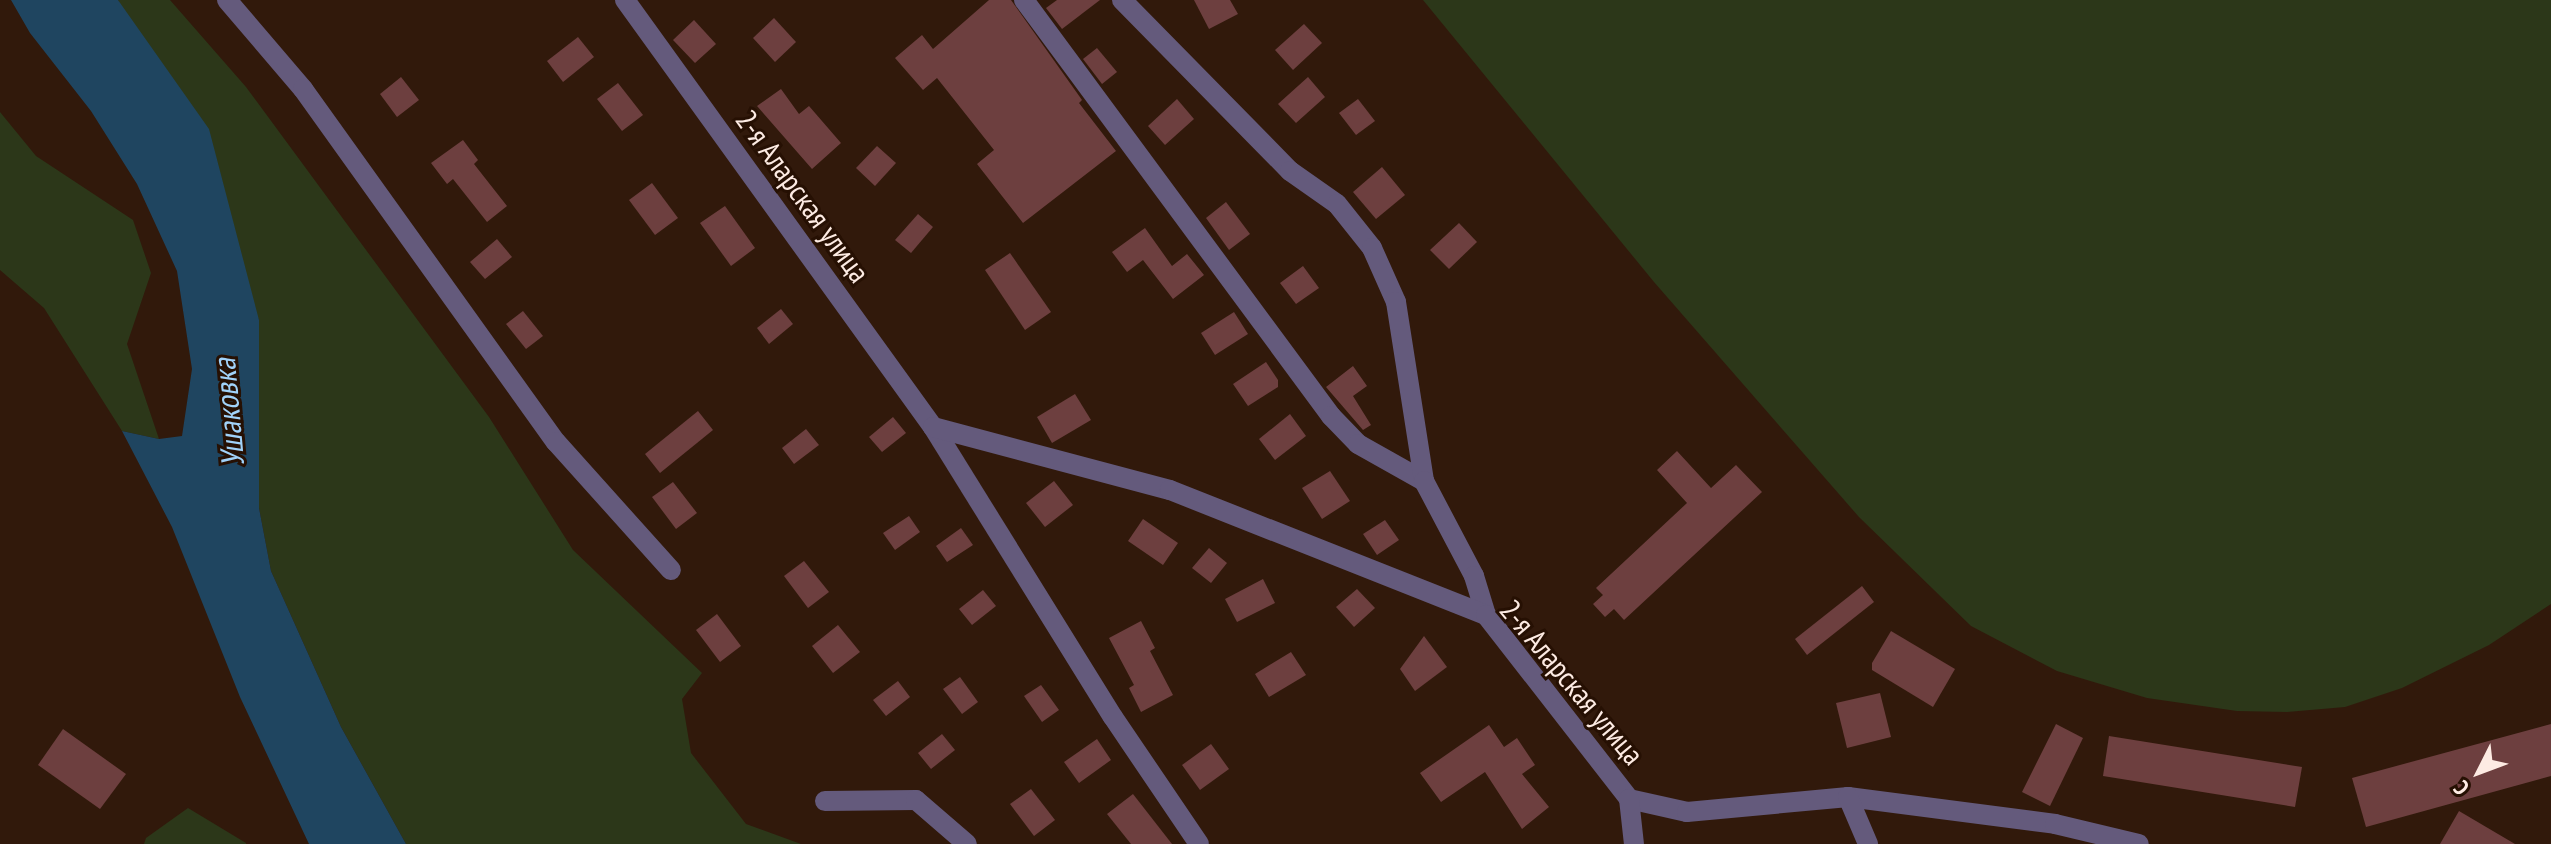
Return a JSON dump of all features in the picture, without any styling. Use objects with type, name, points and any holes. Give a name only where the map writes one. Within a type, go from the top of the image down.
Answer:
[{"type":"street","points":[[227,0],[303,89],[556,442],[671,570]]},
{"type":"street","name":"2-я Аларская улица","points":[[625,0],[933,427],[1113,717],[1199,844]]},
{"type":"street","points":[[1024,0],[1331,416],[1358,444],[1424,481]]},
{"type":"street","points":[[1122,0],[1290,171],[1337,204],[1372,248],[1396,302],[1424,481],[1474,576],[1486,615]]},
{"type":"street","name":"2-я Аларская улица","points":[[933,427],[1170,490],[1486,615],[1629,799],[1687,812],[1848,797],[2055,824],[2139,844]]},
{"type":"street","points":[[1848,797],[1868,844]]},
{"type":"street","points":[[1629,799],[1634,844]]},
{"type":"street","points":[[825,801],[916,800],[967,844]]},
{"type":"green space","points":[[118,0],[170,0],[246,87],[489,417],[573,550],[702,673],[682,699],[691,753],[746,824],[801,844],[406,844],[341,727],[271,571],[259,508],[259,320]]},
{"type":"green space","points":[[1423,0],[2551,0],[2551,604],[2489,645],[2402,688],[2345,707],[2287,712],[2237,711],[2147,698],[2057,671],[1971,626],[1859,517],[1654,282]]},
{"type":"green space","points":[[0,112],[36,156],[133,220],[151,273],[127,344],[159,439],[122,431],[44,308],[0,270]]},
{"type":"green space","points":[[188,808],[246,844],[144,844],[146,838]]},
{"type":"water","name":"Ушаковка","points":[[11,0],[118,0],[209,129],[259,320],[259,508],[271,571],[341,727],[406,844],[309,844],[240,697],[172,527],[122,431],[159,439],[182,436],[192,369],[177,271],[137,184],[91,111],[30,33]]},
{"type":"building","points":[[989,0],[1011,0],[1082,100],[1079,103],[1116,151],[1023,223],[977,164],[994,150],[937,78],[923,90],[895,58],[922,35],[933,49]]},
{"type":"building","points":[[1057,0],[1100,0],[1062,29],[1046,8]]},
{"type":"building","points":[[1194,0],[1230,0],[1238,14],[1209,29]]},
{"type":"building","points":[[774,18],[796,42],[775,62],[753,38]]},
{"type":"building","points":[[694,20],[716,44],[695,63],[673,40]]},
{"type":"building","points":[[1304,24],[1322,43],[1293,70],[1275,50]]},
{"type":"building","points":[[578,37],[594,57],[563,82],[547,61]]},
{"type":"building","points":[[1097,48],[1117,72],[1102,84],[1083,59]]},
{"type":"building","points":[[401,77],[419,100],[397,117],[380,94]]},
{"type":"building","points":[[1308,77],[1325,97],[1296,123],[1278,104]]},
{"type":"building","points":[[618,83],[643,115],[622,131],[597,99]]},
{"type":"building","points":[[781,89],[799,114],[809,106],[841,143],[812,169],[757,106]]},
{"type":"building","points":[[1177,99],[1194,119],[1165,145],[1148,126]]},
{"type":"building","points":[[1358,99],[1375,121],[1356,135],[1339,113]]},
{"type":"building","points":[[463,140],[478,160],[474,164],[507,206],[487,222],[453,179],[447,184],[431,163]]},
{"type":"building","points":[[877,146],[896,163],[875,186],[856,168]]},
{"type":"building","points":[[1382,167],[1405,195],[1376,219],[1353,192]]},
{"type":"building","points":[[652,183],[678,218],[655,235],[629,200]]},
{"type":"building","points":[[1226,202],[1250,234],[1229,250],[1206,218]]},
{"type":"building","points":[[725,206],[755,248],[731,266],[700,223]]},
{"type":"building","points":[[918,214],[933,227],[911,253],[895,240]]},
{"type":"building","points":[[1459,223],[1477,242],[1449,269],[1430,250]]},
{"type":"building","points":[[1145,228],[1172,266],[1187,254],[1204,275],[1173,299],[1143,260],[1127,272],[1112,252]]},
{"type":"building","points":[[497,239],[512,257],[485,279],[470,262]]},
{"type":"building","points":[[1010,253],[1051,312],[1025,330],[985,270]]},
{"type":"building","points":[[1303,266],[1319,288],[1296,304],[1280,283]]},
{"type":"building","points":[[781,309],[793,324],[769,344],[757,328]]},
{"type":"building","points":[[523,311],[543,336],[526,349],[506,324]]},
{"type":"building","points":[[1234,312],[1248,334],[1215,355],[1201,333]]},
{"type":"building","points":[[1266,362],[1278,380],[1278,387],[1248,406],[1233,384]]},
{"type":"building","points":[[1353,366],[1367,386],[1353,396],[1371,425],[1363,430],[1326,387]]},
{"type":"building","points":[[1075,394],[1091,420],[1052,443],[1037,417]]},
{"type":"building","points":[[698,411],[713,430],[660,473],[645,454]]},
{"type":"building","points":[[1290,414],[1306,436],[1275,460],[1259,439]]},
{"type":"building","points":[[893,417],[906,433],[882,452],[869,437]]},
{"type":"building","points":[[806,429],[819,445],[794,464],[782,448]]},
{"type":"building","points":[[1677,451],[1711,488],[1736,465],[1762,492],[1624,620],[1614,609],[1605,617],[1593,604],[1603,595],[1596,588],[1687,503],[1657,470]]},
{"type":"building","points":[[1330,471],[1350,501],[1322,519],[1302,488]]},
{"type":"building","points":[[1054,481],[1073,505],[1045,527],[1026,503]]},
{"type":"building","points":[[673,482],[697,513],[676,529],[652,497]]},
{"type":"building","points":[[909,516],[920,532],[895,550],[883,533]]},
{"type":"building","points":[[1143,519],[1178,543],[1163,565],[1128,541]]},
{"type":"building","points":[[1385,520],[1399,540],[1377,555],[1363,534]]},
{"type":"building","points":[[961,528],[973,545],[947,562],[936,546]]},
{"type":"building","points":[[1209,548],[1227,563],[1211,583],[1192,568]]},
{"type":"building","points":[[804,561],[829,592],[808,608],[784,576]]},
{"type":"building","points":[[1263,579],[1275,603],[1237,622],[1225,599]]},
{"type":"building","points":[[1862,586],[1874,602],[1807,655],[1795,639]]},
{"type":"building","points":[[1357,589],[1375,608],[1354,627],[1336,607]]},
{"type":"building","points":[[983,590],[996,606],[972,625],[959,609]]},
{"type":"building","points":[[717,614],[741,646],[720,662],[696,630]]},
{"type":"building","points":[[1141,621],[1155,648],[1150,651],[1173,695],[1141,712],[1129,688],[1134,685],[1109,638]]},
{"type":"building","points":[[838,625],[860,652],[833,673],[812,646]]},
{"type":"building","points":[[1891,631],[1955,669],[1933,707],[1872,670],[1872,663]]},
{"type":"building","points":[[1424,636],[1447,667],[1415,691],[1400,669]]},
{"type":"building","points":[[1291,652],[1306,675],[1269,697],[1255,674]]},
{"type":"building","points":[[960,677],[978,702],[962,714],[943,689]]},
{"type":"building","points":[[898,681],[910,697],[886,716],[873,700]]},
{"type":"building","points":[[1041,685],[1059,710],[1042,722],[1024,696]]},
{"type":"building","points":[[1880,693],[1891,737],[1847,748],[1836,703]]},
{"type":"building","points":[[2056,724],[2083,738],[2050,806],[2022,792]]},
{"type":"building","points":[[2551,724],[2551,776],[2366,827],[2352,778]]},
{"type":"building","points":[[1489,725],[1504,747],[1517,738],[1535,765],[1522,774],[1549,807],[1522,829],[1485,772],[1441,802],[1420,773]]},
{"type":"building","points":[[63,729],[126,774],[100,809],[38,765]]},
{"type":"building","points":[[942,734],[955,750],[931,769],[918,753]]},
{"type":"building","points":[[2109,736],[2302,767],[2295,807],[2103,776]]},
{"type":"building","points":[[1097,739],[1111,760],[1079,783],[1064,762]]},
{"type":"building","points":[[1211,744],[1229,769],[1200,790],[1182,765]]},
{"type":"building","points":[[1031,789],[1055,820],[1034,836],[1010,804]]},
{"type":"building","points":[[1133,794],[1172,844],[1131,844],[1107,814]]},
{"type":"building","points":[[2459,811],[2515,844],[2440,844]]}]
